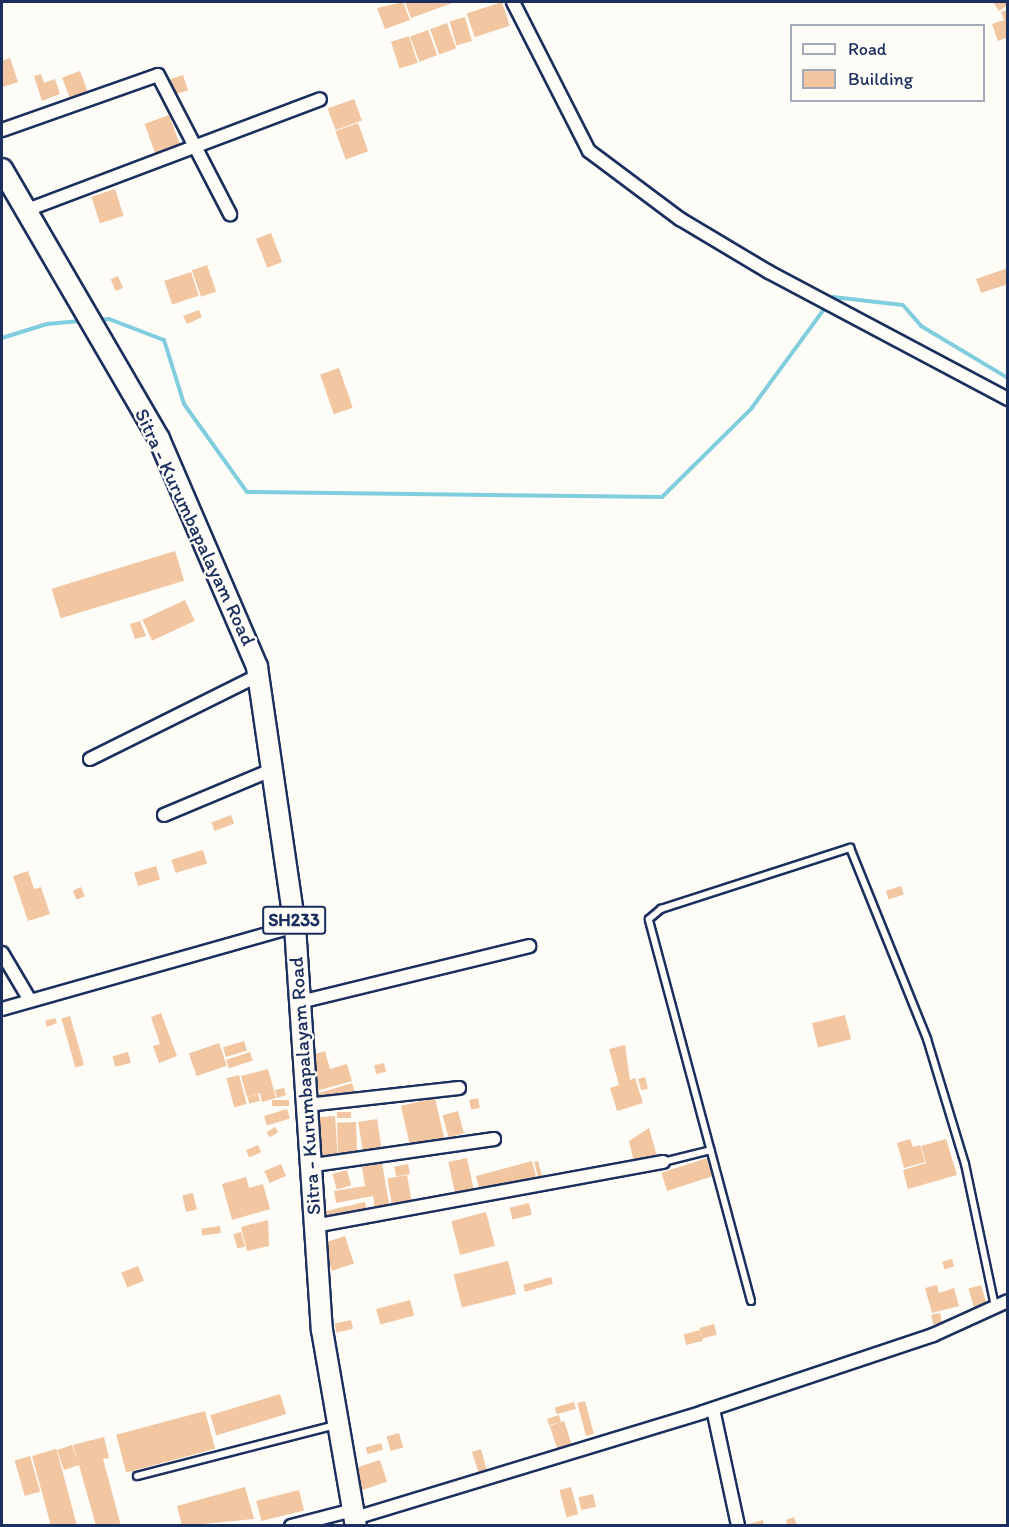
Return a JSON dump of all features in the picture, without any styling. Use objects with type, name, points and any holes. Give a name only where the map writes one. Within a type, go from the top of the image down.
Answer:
[{"type":"main road","name":"Sitra - Kurumbapalayam Road","points":[[2,169],[159,439],[236,609],[259,675],[295,926],[307,1105],[307,1166],[322,1330],[355,1518]]},
{"type":"street","points":[[513,2],[589,150],[680,219],[867,327],[1008,399]]},
{"type":"street","points":[[2,130],[158,75],[197,146],[230,214]]},
{"type":"street","points":[[27,210],[320,99]]},
{"type":"street","points":[[90,759],[259,675]]},
{"type":"street","points":[[164,815],[274,769]]},
{"type":"street","points":[[2,1009],[28,997],[295,926]]},
{"type":"street","points":[[300,1002],[529,946]]},
{"type":"street","points":[[2,953],[28,997]]},
{"type":"street","points":[[307,1105],[459,1088]]},
{"type":"street","points":[[307,1166],[494,1139]]},
{"type":"street","points":[[314,1226],[663,1162]]},
{"type":"street","points":[[291,1526],[355,1518],[713,1409],[933,1335],[1008,1301]]},
{"type":"street","points":[[713,1409],[738,1526]]},
{"type":"lane","points":[[751,1301],[649,919],[661,909],[850,848],[927,1039],[965,1164],[995,1307]]},
{"type":"lane","points":[[663,1162],[711,1150]]},
{"type":"lane","points":[[136,1476],[338,1424]]},
{"type":"building","points":[[403,2],[410,20],[385,29],[377,8]]},
{"type":"building","points":[[405,2],[455,2],[411,18]]},
{"type":"building","points":[[502,2],[510,26],[475,37],[467,13]]},
{"type":"building","points":[[993,2],[1008,2],[1008,5],[999,11]]},
{"type":"building","points":[[1008,10],[1008,37],[998,41],[992,24],[1004,20],[1001,12]]},
{"type":"building","points":[[465,17],[472,41],[457,45],[450,21]]},
{"type":"building","points":[[447,23],[456,48],[439,55],[430,29]]},
{"type":"building","points":[[428,30],[437,55],[419,62],[410,36]]},
{"type":"building","points":[[409,36],[418,63],[400,69],[391,42]]},
{"type":"building","points":[[10,58],[18,82],[2,87],[2,61]]},
{"type":"building","points":[[80,71],[89,96],[71,103],[62,77]]},
{"type":"building","points":[[41,74],[44,83],[55,79],[60,94],[42,101],[34,76]]},
{"type":"building","points":[[183,75],[188,90],[174,95],[169,80]]},
{"type":"building","points":[[354,99],[362,121],[336,130],[328,109]]},
{"type":"building","points":[[169,115],[180,145],[156,154],[145,124]]},
{"type":"building","points":[[358,123],[368,151],[346,159],[335,131]]},
{"type":"building","points":[[115,189],[124,216],[100,223],[91,197]]},
{"type":"building","points":[[271,233],[282,262],[267,268],[256,239]]},
{"type":"building","points":[[207,265],[216,291],[201,297],[192,270]]},
{"type":"building","points":[[1008,268],[1008,284],[981,293],[976,279]]},
{"type":"building","points":[[191,272],[199,296],[172,304],[164,281]]},
{"type":"building","points":[[118,276],[123,288],[116,291],[111,279]]},
{"type":"building","points":[[199,310],[202,317],[187,324],[183,316]]},
{"type":"building","points":[[339,368],[353,408],[334,414],[320,375]]},
{"type":"building","points":[[175,551],[184,581],[61,618],[52,589]]},
{"type":"building","points":[[185,600],[195,621],[152,641],[142,620]]},
{"type":"building","points":[[140,621],[146,636],[135,639],[130,624]]},
{"type":"building","points":[[231,815],[234,823],[215,831],[211,823]]},
{"type":"building","points":[[203,850],[207,863],[176,873],[171,860]]},
{"type":"building","points":[[156,866],[160,879],[138,886],[134,873]]},
{"type":"building","points":[[28,871],[34,889],[41,887],[50,914],[28,921],[13,876]]},
{"type":"building","points":[[901,886],[904,895],[889,900],[886,891]]},
{"type":"building","points":[[81,887],[85,896],[77,900],[73,891]]},
{"type":"building","points":[[161,1013],[177,1056],[159,1063],[153,1046],[160,1044],[151,1017]]},
{"type":"building","points":[[845,1015],[851,1039],[818,1047],[812,1023]]},
{"type":"building","points":[[70,1016],[84,1065],[75,1068],[61,1018]]},
{"type":"building","points":[[55,1018],[57,1023],[47,1027],[45,1021]]},
{"type":"building","points":[[244,1041],[247,1051],[226,1057],[223,1047]]},
{"type":"building","points":[[219,1043],[227,1066],[197,1076],[189,1053]]},
{"type":"building","points":[[625,1045],[630,1080],[635,1078],[643,1103],[617,1111],[610,1088],[619,1085],[609,1049]]},
{"type":"building","points":[[325,1051],[330,1069],[347,1064],[352,1081],[316,1091],[311,1055]]},
{"type":"building","points":[[128,1052],[131,1063],[115,1067],[113,1056]]},
{"type":"building","points":[[250,1052],[253,1061],[229,1068],[226,1060]]},
{"type":"building","points":[[384,1063],[386,1072],[376,1074],[374,1065]]},
{"type":"building","points":[[268,1069],[276,1098],[262,1102],[260,1093],[247,1097],[241,1076]]},
{"type":"building","points":[[239,1075],[247,1104],[234,1107],[226,1078]]},
{"type":"building","points":[[645,1077],[648,1089],[641,1090],[638,1079]]},
{"type":"building","points":[[352,1083],[355,1093],[319,1104],[316,1094]]},
{"type":"building","points":[[284,1088],[286,1095],[277,1098],[275,1090]]},
{"type":"building","points":[[258,1094],[260,1101],[249,1104],[247,1097]]},
{"type":"building","points":[[435,1098],[445,1141],[411,1149],[401,1106]]},
{"type":"building","points":[[478,1098],[480,1108],[471,1110],[469,1100]]},
{"type":"building","points":[[272,1100],[289,1100],[289,1106],[272,1106]]},
{"type":"building","points":[[287,1109],[290,1119],[267,1126],[264,1116]]},
{"type":"building","points":[[458,1111],[464,1133],[448,1137],[443,1115]]},
{"type":"building","points":[[337,1112],[351,1112],[351,1118],[337,1118]]},
{"type":"building","points":[[335,1116],[338,1161],[316,1162],[313,1118]]},
{"type":"building","points":[[377,1119],[382,1149],[363,1152],[358,1122]]},
{"type":"building","points":[[356,1122],[357,1159],[338,1160],[337,1123]]},
{"type":"building","points":[[275,1127],[278,1132],[270,1137],[266,1132]]},
{"type":"building","points":[[649,1128],[658,1160],[635,1166],[629,1141]]},
{"type":"building","points":[[910,1139],[913,1147],[920,1145],[925,1162],[904,1168],[897,1143]]},
{"type":"building","points":[[946,1139],[957,1175],[908,1189],[903,1170],[926,1163],[921,1146]]},
{"type":"building","points":[[258,1145],[261,1152],[249,1157],[246,1150]]},
{"type":"building","points":[[467,1158],[474,1192],[456,1196],[448,1162]]},
{"type":"building","points":[[707,1158],[713,1176],[667,1191],[661,1173]]},
{"type":"building","points":[[532,1161],[537,1180],[481,1195],[476,1176]]},
{"type":"building","points":[[538,1161],[543,1180],[539,1181],[534,1162]]},
{"type":"building","points":[[382,1163],[390,1209],[375,1211],[373,1196],[336,1203],[334,1191],[365,1186],[362,1167]]},
{"type":"building","points":[[281,1164],[286,1176],[270,1183],[264,1171]]},
{"type":"building","points":[[408,1164],[410,1174],[396,1176],[394,1167]]},
{"type":"building","points":[[347,1170],[351,1185],[337,1189],[333,1174]]},
{"type":"building","points":[[407,1175],[412,1203],[392,1206],[387,1178]]},
{"type":"building","points":[[246,1177],[249,1188],[263,1184],[270,1209],[232,1220],[222,1184]]},
{"type":"building","points":[[193,1193],[197,1210],[186,1212],[182,1195]]},
{"type":"building","points":[[365,1202],[368,1215],[322,1225],[319,1213]]},
{"type":"building","points":[[529,1203],[532,1215],[512,1219],[510,1208]]},
{"type":"building","points":[[486,1212],[495,1246],[460,1255],[451,1221]]},
{"type":"building","points":[[268,1220],[269,1246],[247,1251],[241,1227]]},
{"type":"building","points":[[220,1226],[221,1233],[202,1236],[201,1229]]},
{"type":"building","points":[[241,1232],[245,1246],[237,1249],[233,1234]]},
{"type":"building","points":[[345,1236],[354,1264],[332,1271],[323,1243]]},
{"type":"building","points":[[952,1259],[954,1267],[944,1269],[942,1261]]},
{"type":"building","points":[[508,1261],[516,1294],[462,1308],[454,1275]]},
{"type":"building","points":[[138,1266],[144,1281],[127,1288],[121,1273]]},
{"type":"building","points":[[551,1277],[553,1284],[525,1292],[523,1285]]},
{"type":"building","points":[[937,1285],[939,1293],[954,1288],[959,1306],[932,1313],[925,1288]]},
{"type":"building","points":[[981,1285],[986,1303],[974,1307],[969,1289]]},
{"type":"building","points":[[410,1300],[414,1315],[380,1325],[376,1309]]},
{"type":"building","points":[[940,1313],[942,1323],[933,1325],[931,1315]]},
{"type":"building","points":[[351,1320],[353,1329],[336,1333],[334,1324]]},
{"type":"building","points":[[714,1324],[717,1335],[702,1339],[700,1328]]},
{"type":"building","points":[[700,1330],[703,1341],[686,1345],[684,1334]]},
{"type":"building","points":[[280,1394],[286,1414],[216,1435],[210,1415]]},
{"type":"building","points":[[585,1401],[594,1434],[586,1436],[577,1403]]},
{"type":"building","points":[[574,1402],[576,1409],[557,1414],[555,1408]]},
{"type":"building","points":[[205,1411],[215,1449],[126,1472],[116,1435]]},
{"type":"building","points":[[559,1415],[561,1422],[549,1425],[547,1419]]},
{"type":"building","points":[[564,1421],[573,1448],[558,1452],[550,1426]]},
{"type":"building","points":[[399,1433],[403,1447],[391,1451],[387,1437]]},
{"type":"building","points":[[104,1437],[109,1458],[103,1459],[121,1526],[96,1526],[79,1465],[64,1470],[57,1450],[72,1445],[77,1460],[73,1445]]},
{"type":"building","points":[[381,1443],[383,1450],[368,1454],[366,1447]]},
{"type":"building","points":[[56,1449],[77,1526],[51,1526],[32,1456]]},
{"type":"building","points":[[481,1449],[488,1475],[480,1477],[472,1452]]},
{"type":"building","points":[[30,1456],[40,1492],[25,1496],[15,1460]]},
{"type":"building","points":[[380,1460],[387,1482],[361,1490],[354,1468]]},
{"type":"building","points":[[245,1487],[254,1519],[182,1526],[177,1506]]},
{"type":"building","points":[[571,1487],[578,1514],[567,1517],[559,1490]]},
{"type":"building","points":[[299,1490],[304,1510],[261,1521],[256,1501]]},
{"type":"building","points":[[593,1494],[596,1507],[581,1510],[578,1497]]},
{"type":"building","points":[[794,1517],[797,1526],[788,1526],[786,1520]]},
{"type":"building","points":[[763,1520],[764,1526],[745,1526],[745,1525]]},
{"type":"waterway","points":[[96,320],[109,319],[164,340],[184,404],[247,492],[662,497],[751,409],[833,297],[903,305],[921,326],[1008,378]]},
{"type":"waterway","points":[[2,338],[47,324],[83,321]]}]
